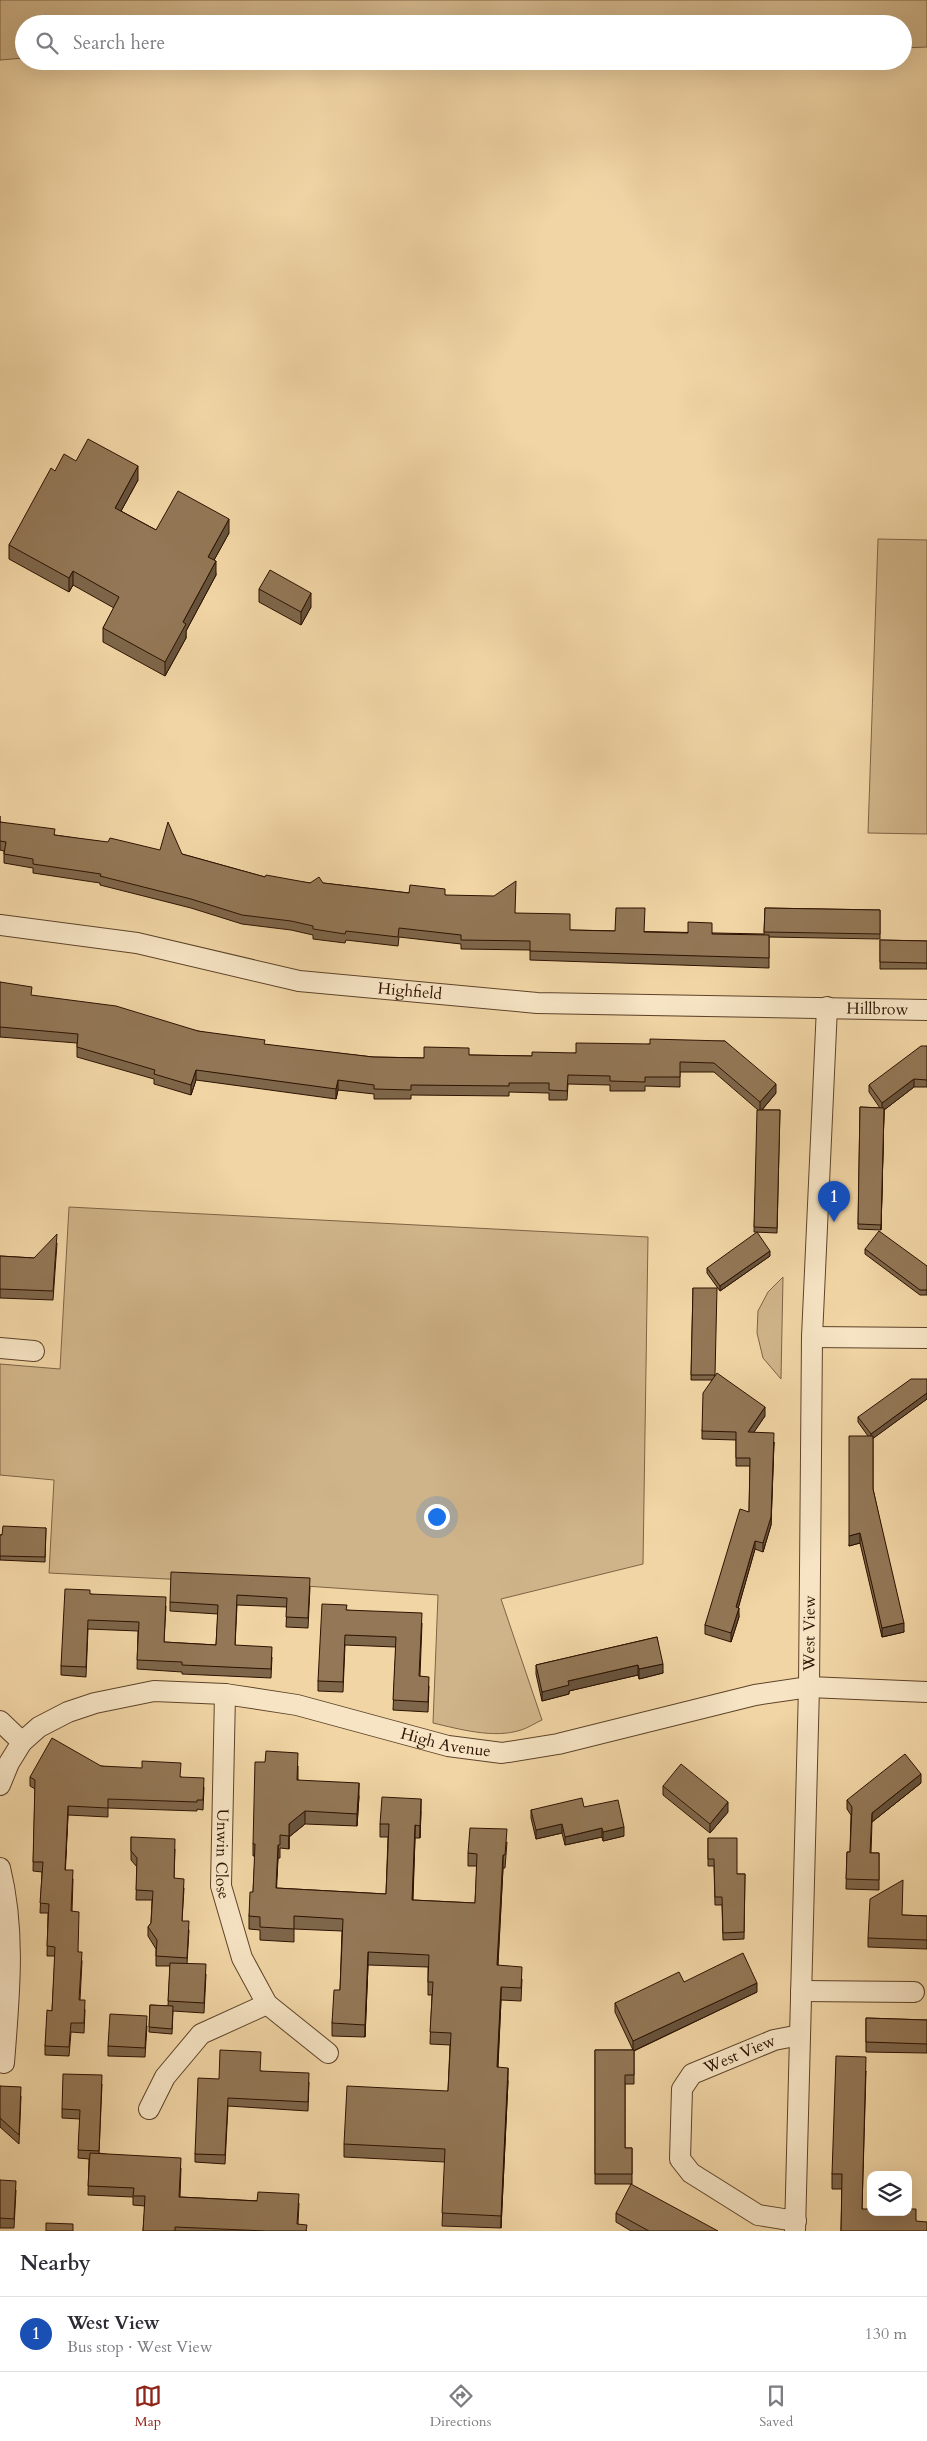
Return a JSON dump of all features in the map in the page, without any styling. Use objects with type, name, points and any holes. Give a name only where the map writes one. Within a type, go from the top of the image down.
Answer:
[{"type":"street","name":"Highfield","points":[[0,924],[136,943],[299,981],[537,1003],[827,1007]]},
{"type":"street","name":"Hillbrow","points":[[827,1007],[927,1010]]},
{"type":"street","name":"West View","points":[[800,2035],[774,2040],[692,2074],[682,2089],[680,2159],[691,2173],[758,2215],[796,2226],[809,1687],[812,1337],[827,1007]]},
{"type":"street","points":[[812,1337],[927,1338]]},
{"type":"street","points":[[0,1348],[34,1351]]},
{"type":"street","name":"High Avenue","points":[[0,1784],[9,1763],[22,1742],[39,1727],[68,1712],[95,1703],[154,1692],[224,1694],[297,1705],[448,1746],[502,1753],[558,1744],[755,1695],[809,1687],[927,1692]]},
{"type":"street","name":"Unwin Close","points":[[224,1694],[221,1886],[242,1958],[267,2004],[328,2053]]},
{"type":"street","points":[[0,1721],[22,1742]]},
{"type":"street","points":[[0,1868],[6,1893],[12,1958],[4,2063]]},
{"type":"street","points":[[801,1991],[914,1992]]},
{"type":"street","points":[[150,2109],[165,2077],[201,2034],[267,2004]]},
{"type":"shaded area","points":[[0,0],[927,0],[927,47],[912,48],[912,15],[15,15],[15,59],[0,60]]},
{"type":"shaded area","points":[[878,539],[927,540],[927,834],[868,833]]},
{"type":"shaded area","points":[[69,1207],[648,1237],[643,1564],[501,1599],[542,1720],[521,1730],[500,1734],[477,1732],[433,1723],[438,1595],[49,1573],[54,1480],[0,1475],[0,1364],[60,1369]]},
{"type":"shaded area","points":[[783,1277],[781,1379],[763,1358],[757,1333],[758,1311],[768,1292]]},
{"type":"building","points":[[88,439],[138,466],[115,508],[156,530],[178,491],[229,519],[208,557],[216,561],[183,622],[186,624],[165,662],[103,628],[119,597],[73,571],[69,578],[9,545],[51,468],[55,471],[64,454],[76,461]]},
{"type":"building","points":[[270,570],[311,593],[301,612],[259,589]]},
{"type":"building","points":[[0,822],[55,829],[54,835],[108,842],[110,838],[160,850],[168,822],[182,854],[265,877],[266,875],[310,883],[319,877],[323,883],[409,893],[410,885],[445,889],[445,895],[494,896],[516,881],[515,913],[570,914],[570,930],[615,931],[616,908],[645,908],[644,932],[688,933],[688,922],[712,923],[712,934],[769,935],[769,958],[530,951],[530,941],[461,940],[461,935],[399,928],[398,937],[346,931],[345,934],[313,929],[313,926],[291,921],[242,915],[191,899],[100,876],[101,874],[33,864],[33,859],[4,854],[6,842],[0,841]]},
{"type":"building","points":[[765,908],[880,910],[880,934],[764,932]]},
{"type":"building","points":[[880,940],[927,941],[927,963],[880,962]]},
{"type":"building","points":[[0,982],[32,987],[31,995],[116,1006],[198,1031],[265,1040],[264,1044],[373,1057],[424,1058],[424,1047],[469,1048],[469,1055],[532,1056],[532,1052],[576,1053],[576,1043],[650,1044],[650,1039],[725,1041],[776,1084],[760,1102],[714,1063],[680,1062],[680,1077],[645,1077],[645,1082],[610,1081],[610,1076],[568,1075],[567,1091],[549,1090],[549,1083],[509,1083],[509,1086],[411,1085],[411,1090],[374,1089],[374,1085],[338,1080],[336,1089],[196,1070],[191,1085],[154,1074],[155,1070],[77,1047],[78,1034],[0,1027]]},
{"type":"building","points":[[921,1046],[927,1046],[927,1080],[914,1079],[882,1103],[869,1085]]},
{"type":"building","points":[[860,1107],[884,1108],[881,1225],[858,1224]]},
{"type":"building","points":[[757,1110],[780,1110],[777,1228],[754,1227]]},
{"type":"building","points":[[879,1231],[927,1266],[927,1290],[920,1290],[865,1249]]},
{"type":"building","points":[[757,1232],[770,1251],[720,1286],[707,1268]]},
{"type":"building","points":[[57,1234],[53,1291],[0,1289],[0,1256],[34,1258]]},
{"type":"building","points":[[693,1288],[717,1288],[715,1375],[691,1375]]},
{"type":"building","points":[[717,1373],[765,1407],[748,1432],[774,1433],[771,1517],[763,1543],[755,1541],[736,1607],[739,1608],[731,1633],[705,1625],[740,1509],[749,1512],[750,1458],[736,1458],[736,1432],[702,1431],[703,1393]]},
{"type":"building","points":[[911,1379],[927,1379],[927,1393],[871,1434],[858,1417]]},
{"type":"building","points":[[849,1436],[873,1436],[873,1489],[904,1623],[882,1628],[860,1533],[849,1536]]},
{"type":"building","points":[[3,1526],[46,1528],[45,1557],[0,1556],[0,1535],[2,1535]]},
{"type":"building","points":[[171,1572],[310,1578],[308,1618],[286,1617],[287,1598],[237,1595],[235,1645],[272,1647],[271,1669],[182,1665],[182,1662],[137,1660],[139,1622],[88,1620],[86,1667],[61,1666],[65,1589],[90,1590],[90,1594],[166,1597],[164,1642],[216,1645],[218,1605],[170,1602]]},
{"type":"building","points":[[322,1604],[347,1605],[346,1610],[422,1613],[419,1676],[429,1677],[428,1702],[393,1700],[396,1637],[345,1635],[343,1682],[318,1681]]},
{"type":"building","points":[[657,1637],[663,1664],[639,1669],[638,1665],[568,1681],[569,1685],[542,1692],[536,1665]]},
{"type":"building","points":[[52,1738],[101,1766],[142,1768],[142,1761],[181,1763],[180,1777],[204,1778],[203,1800],[197,1800],[197,1802],[108,1799],[108,1808],[68,1806],[65,1870],[73,1870],[71,1911],[79,1912],[78,1952],[82,1952],[79,2000],[85,2000],[84,2023],[71,2023],[69,2047],[45,2046],[47,2010],[52,2011],[55,1947],[47,1946],[49,1904],[40,1903],[43,1862],[33,1862],[35,1780],[30,1777]]},
{"type":"building","points":[[266,1751],[298,1753],[297,1780],[359,1783],[357,1814],[305,1811],[289,1824],[289,1836],[280,1835],[276,1888],[386,1894],[389,1824],[380,1824],[382,1797],[421,1799],[420,1826],[415,1825],[412,1900],[475,1903],[477,1854],[468,1853],[470,1828],[507,1829],[505,1855],[503,1855],[497,1965],[522,1967],[521,1988],[501,1987],[497,2067],[508,2068],[501,2216],[442,2213],[445,2149],[344,2144],[347,2086],[448,2091],[451,2033],[430,2032],[433,1982],[428,1982],[429,1955],[368,1952],[365,2025],[332,2023],[334,1990],[340,1990],[343,1919],[294,1916],[294,1929],[260,1927],[260,1917],[249,1916],[250,1892],[253,1892],[255,1844],[253,1844],[255,1762],[265,1762]]},
{"type":"building","points":[[905,1754],[921,1774],[872,1813],[870,1853],[879,1853],[879,1880],[846,1879],[847,1852],[850,1852],[852,1807],[847,1800]]},
{"type":"building","points":[[681,1764],[728,1802],[710,1824],[663,1786]]},
{"type":"building","points":[[582,1798],[584,1807],[618,1800],[624,1827],[603,1832],[602,1828],[565,1837],[562,1824],[536,1830],[531,1810]]},
{"type":"building","points":[[131,1837],[175,1839],[174,1878],[184,1879],[182,1921],[189,1921],[187,1958],[156,1956],[157,1940],[148,1927],[151,1923],[153,1891],[136,1890],[137,1858],[131,1851]]},
{"type":"building","points":[[708,1838],[737,1838],[737,1874],[745,1874],[744,1932],[723,1933],[722,1897],[715,1897],[714,1859],[708,1859]]},
{"type":"building","points":[[903,1880],[902,1915],[927,1916],[927,1940],[868,1938],[870,1899]]},
{"type":"building","points":[[743,1953],[757,1983],[633,2041],[615,2003],[679,1972],[684,1982]]},
{"type":"building","points":[[170,1963],[206,1964],[204,2003],[168,2001]]},
{"type":"building","points":[[150,2005],[173,2006],[172,2029],[149,2027]]},
{"type":"building","points":[[110,2014],[147,2016],[145,2048],[108,2046]]},
{"type":"building","points":[[866,2018],[927,2020],[927,2044],[866,2042]]},
{"type":"building","points":[[220,2050],[261,2052],[260,2071],[309,2073],[308,2102],[228,2098],[225,2155],[195,2154],[198,2078],[219,2079]]},
{"type":"building","points":[[595,2050],[634,2050],[634,2075],[625,2075],[625,2148],[632,2148],[632,2174],[595,2174]]},
{"type":"building","points":[[836,2056],[866,2057],[862,2209],[867,2209],[867,2216],[912,2216],[912,2209],[916,2209],[916,2221],[927,2222],[927,2231],[841,2231],[842,2174],[832,2174]]},
{"type":"building","points":[[63,2074],[102,2075],[99,2151],[78,2150],[80,2110],[62,2109]]},
{"type":"building","points":[[0,2086],[21,2087],[19,2135],[0,2118]]},
{"type":"building","points":[[90,2153],[181,2158],[179,2197],[257,2201],[258,2192],[299,2194],[297,2224],[307,2225],[306,2231],[175,2227],[175,2231],[143,2231],[145,2196],[133,2196],[134,2188],[88,2186]]},
{"type":"building","points":[[0,2180],[16,2181],[14,2219],[0,2218]]},
{"type":"building","points":[[631,2184],[718,2231],[649,2231],[616,2213]]},
{"type":"building","points":[[46,2223],[73,2224],[73,2231],[46,2231]]},
{"type":"place","name":"West View","points":[[834,1222]]}]
